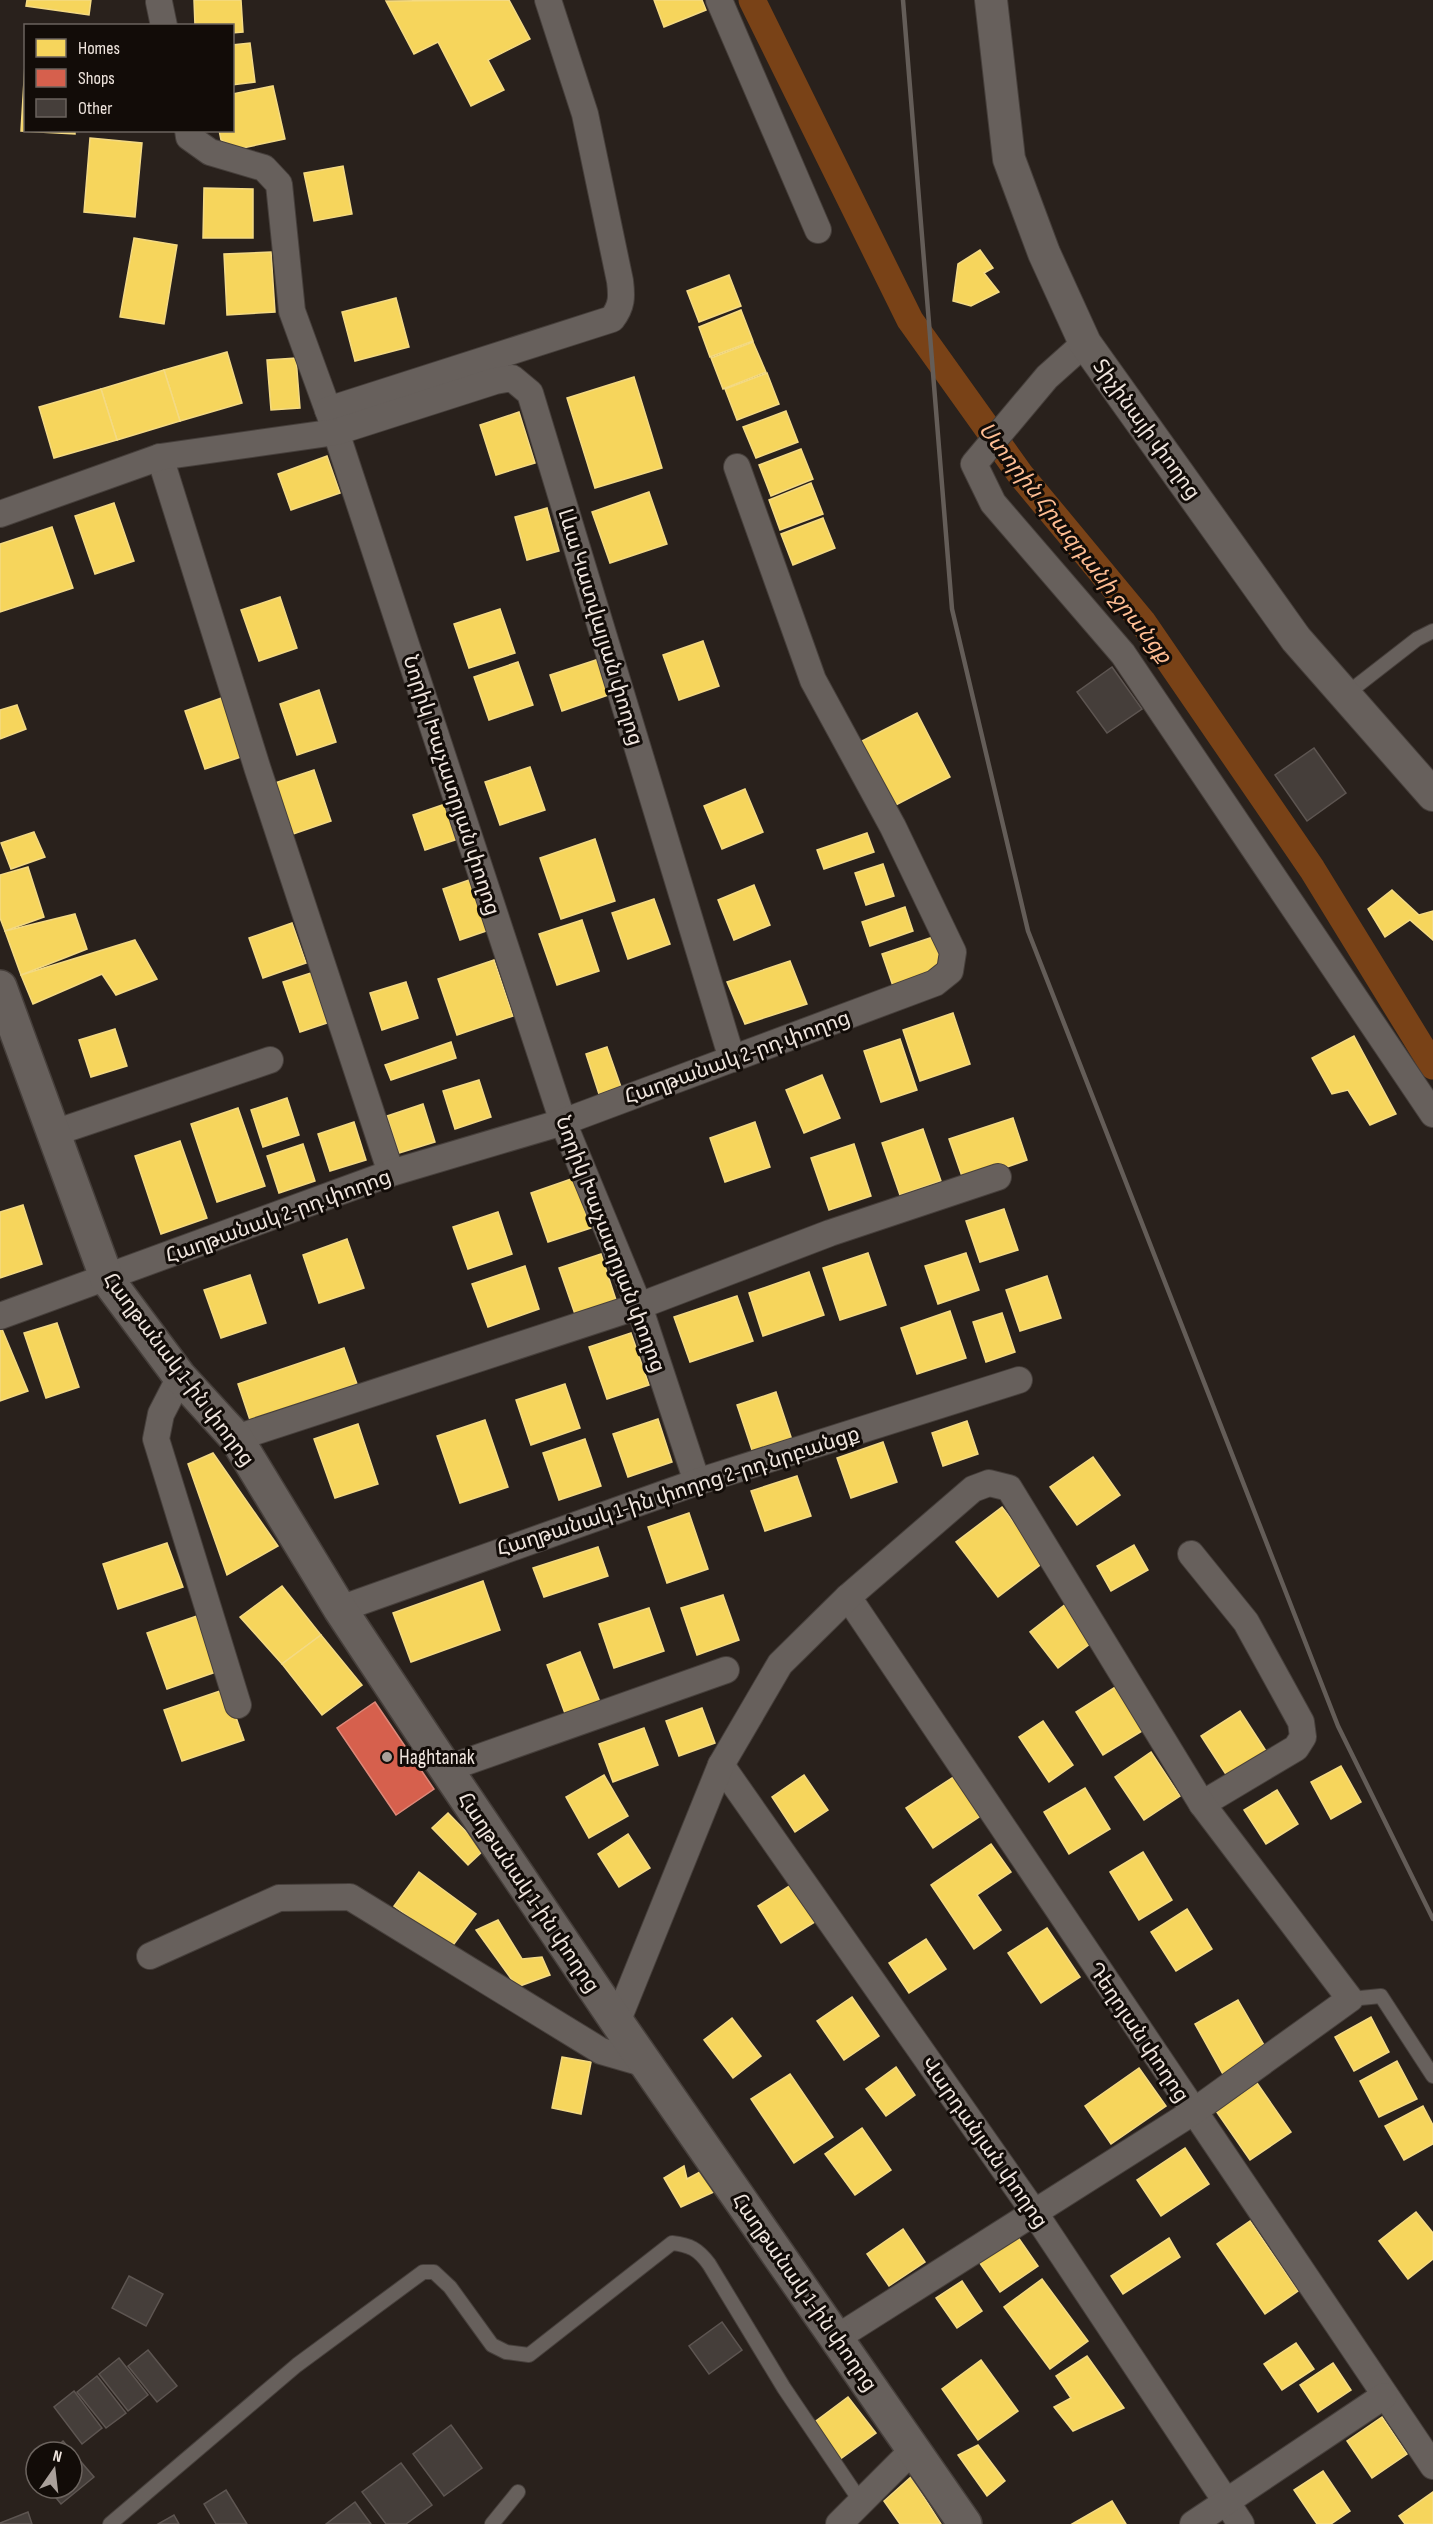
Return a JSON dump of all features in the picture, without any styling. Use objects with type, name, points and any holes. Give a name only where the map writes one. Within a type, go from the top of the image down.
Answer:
[{"type":"main road","name":"Հաղթանակ 1-ին փողոց","points":[[0,987],[106,1279],[180,1377],[236,1438],[340,1609],[446,1769],[617,2022],[838,2337],[965,2524]]},
{"type":"street","points":[[0,514],[160,457],[332,421],[612,319],[622,300],[620,281],[585,114],[548,0]]},
{"type":"street","points":[[719,0],[818,230]]},
{"type":"street","name":"Տիչինայի փողոց","points":[[991,0],[1009,159],[1044,253],[1085,343],[1296,639],[1433,795]]},
{"type":"street","name":"Նորիկ Խաչատրյան փողոց","points":[[188,132],[189,136],[210,152],[264,168],[279,184],[292,311],[332,421],[563,1122],[639,1306],[696,1482]]},
{"type":"street","points":[[1085,343],[1047,377],[975,464],[993,503],[1123,654],[1433,1114]]},
{"type":"street","name":"Լևա Կատվալյան փողոց","points":[[332,421],[512,378],[530,393],[732,1059]]},
{"type":"street","points":[[160,457],[258,770],[391,1173]]},
{"type":"street","name":"Հաղթանակ 2-րդ փողոց","points":[[0,1317],[391,1173],[563,1122],[936,983],[951,971],[953,952],[893,827],[813,680],[737,468]]},
{"type":"street","points":[[54,1133],[270,1060]]},
{"type":"street","points":[[236,1438],[639,1306],[830,1233],[998,1178]]},
{"type":"street","points":[[180,1377],[161,1414],[156,1439],[238,1705]]},
{"type":"street","name":"Հաղթանակ 1-ին փողոց 2-րդ նրբանցք","points":[[340,1609],[696,1482],[1019,1380]]},
{"type":"street","points":[[617,2022],[721,1765],[780,1664],[848,1597],[973,1489],[989,1483],[1009,1488],[1202,1804],[1350,2000],[1193,2112],[838,2337]]},
{"type":"street","points":[[1191,1554],[1246,1622],[1301,1722],[1304,1737],[1296,1748],[1202,1804]]},
{"type":"street","name":"Դեղոյան փողոց","points":[[848,1597],[1433,2466]]},
{"type":"street","points":[[446,1769],[726,1670]]},
{"type":"street","name":"Վարդանյան փողոց","points":[[721,1765],[1034,2212],[1241,2524]]},
{"type":"street","points":[[150,1956],[279,1898],[350,1898],[601,2051],[646,2064]]},
{"type":"street","points":[[1192,2524],[1227,2503],[1384,2396]]},
{"type":"street","points":[[839,2524],[914,2449]]},
{"type":"lane","points":[[1345,695],[1418,639],[1433,631]]},
{"type":"lane","points":[[1350,2000],[1381,1996],[1433,2076]]},
{"type":"lane","points":[[110,2524],[297,2364],[423,2272],[434,2272],[450,2287],[492,2344],[506,2352],[529,2355],[672,2243],[688,2245],[700,2252],[709,2264],[784,2388],[861,2502]]},
{"type":"lane","points":[[492,2524],[518,2492]]},
{"type":"building: Homes","points":[[27,0],[91,0],[89,15],[26,6]]},
{"type":"building: Homes","points":[[194,0],[241,0],[243,32],[234,33],[234,24],[195,24]]},
{"type":"building: Homes","points":[[509,0],[530,39],[488,60],[504,90],[471,106],[438,42],[414,54],[386,1]]},
{"type":"building: Homes","points":[[654,0],[702,0],[706,10],[664,27]]},
{"type":"building: Homes","points":[[250,43],[255,82],[234,85],[234,45]]},
{"type":"building: Homes","points":[[24,81],[24,131],[21,131]]},
{"type":"building: Homes","points":[[273,86],[285,139],[238,149],[221,140],[219,132],[234,132],[234,94]]},
{"type":"building: Homes","points":[[39,132],[75,132],[75,134]]},
{"type":"building: Homes","points":[[90,138],[142,143],[135,217],[84,212]]},
{"type":"building: Homes","points":[[343,166],[352,214],[314,221],[304,173]]},
{"type":"building: Homes","points":[[204,188],[253,189],[253,238],[203,238]]},
{"type":"building: Homes","points":[[134,238],[177,245],[164,324],[120,317]]},
{"type":"building: Homes","points":[[980,250],[993,268],[984,273],[999,292],[971,306],[953,301],[958,264]]},
{"type":"building: Homes","points":[[271,252],[275,312],[227,315],[224,254]]},
{"type":"building: Homes","points":[[729,275],[741,306],[699,322],[687,291]]},
{"type":"building: Homes","points":[[396,298],[409,347],[355,361],[342,312]]},
{"type":"building: Homes","points":[[741,310],[753,341],[710,357],[699,327]]},
{"type":"building: Homes","points":[[753,342],[766,372],[723,389],[711,358]]},
{"type":"building: Homes","points":[[227,352],[242,403],[180,421],[164,370]]},
{"type":"building: Homes","points":[[296,358],[300,408],[271,410],[267,360]]},
{"type":"building: Homes","points":[[164,370],[180,421],[117,440],[101,389]]},
{"type":"building: Homes","points":[[767,373],[779,404],[737,420],[725,389]]},
{"type":"building: Homes","points":[[634,377],[662,468],[595,488],[567,398]]},
{"type":"building: Homes","points":[[101,389],[117,440],[54,458],[39,407]]},
{"type":"building: Homes","points":[[786,411],[798,442],[756,458],[743,427]]},
{"type":"building: Homes","points":[[519,412],[535,463],[496,475],[480,425]]},
{"type":"building: Homes","points":[[801,449],[813,479],[771,496],[759,465]]},
{"type":"building: Homes","points":[[327,456],[340,493],[291,510],[278,474]]},
{"type":"building: Homes","points":[[811,483],[823,514],[780,530],[769,500]]},
{"type":"building: Homes","points":[[649,492],[667,544],[610,563],[592,512]]},
{"type":"building: Homes","points":[[114,503],[134,561],[95,574],[75,516]]},
{"type":"building: Homes","points":[[547,508],[559,551],[527,560],[515,517]]},
{"type":"building: Homes","points":[[823,518],[835,548],[793,565],[781,534]]},
{"type":"building: Homes","points":[[52,527],[73,588],[0,612],[0,544]]},
{"type":"building: Homes","points":[[280,597],[297,648],[259,661],[241,610]]},
{"type":"building: Homes","points":[[500,609],[515,653],[469,668],[454,624]]},
{"type":"building: Homes","points":[[703,641],[719,686],[679,700],[663,655]]},
{"type":"building: Homes","points":[[602,658],[614,693],[562,711],[550,675]]},
{"type":"building: Homes","points":[[518,662],[533,705],[489,720],[474,677]]},
{"type":"building: Homes","points":[[319,690],[336,742],[297,755],[280,704]]},
{"type":"building: Homes","points":[[227,696],[247,755],[205,769],[185,711]]},
{"type":"building: Homes","points":[[17,705],[26,729],[0,739],[0,710]]},
{"type":"building: Homes","points":[[917,713],[950,777],[890,808],[856,744]]},
{"type":"building: Homes","points":[[530,767],[545,810],[500,825],[485,782]]},
{"type":"building: Homes","points":[[314,770],[331,821],[293,834],[275,783]]},
{"type":"building: Homes","points":[[745,789],[763,832],[722,849],[704,806]]},
{"type":"building: Homes","points":[[451,802],[464,837],[425,850],[413,815]]},
{"type":"building: Homes","points":[[34,832],[45,857],[11,869],[1,843]]},
{"type":"building: Homes","points":[[867,833],[874,852],[824,869],[817,850]]},
{"type":"building: Homes","points":[[595,839],[615,901],[561,919],[540,858]]},
{"type":"building: Homes","points":[[883,864],[894,896],[866,905],[855,873]]},
{"type":"building: Homes","points":[[28,867],[44,917],[5,931],[0,918],[0,875]]},
{"type":"building: Homes","points":[[475,878],[492,929],[460,940],[443,889]]},
{"type":"building: Homes","points":[[754,885],[770,925],[734,940],[718,900]]},
{"type":"building: Homes","points":[[1392,890],[1419,915],[1433,911],[1433,940],[1410,920],[1385,937],[1368,909]]},
{"type":"building: Homes","points":[[654,899],[670,944],[628,959],[612,913]]},
{"type":"building: Homes","points":[[905,907],[913,931],[870,946],[862,922]]},
{"type":"building: Homes","points":[[75,914],[87,949],[21,975],[5,931]]},
{"type":"building: Homes","points":[[582,920],[599,971],[557,985],[539,934]]},
{"type":"building: Homes","points":[[292,923],[306,963],[263,978],[249,938]]},
{"type":"building: Homes","points":[[933,937],[945,972],[894,989],[882,954]]},
{"type":"building: Homes","points":[[135,940],[157,979],[116,995],[102,974],[33,1004],[21,975]]},
{"type":"building: Homes","points":[[494,960],[513,1016],[457,1035],[438,979]]},
{"type":"building: Homes","points":[[790,961],[807,1004],[745,1024],[727,982]]},
{"type":"building: Homes","points":[[311,973],[327,1023],[300,1032],[283,982]]},
{"type":"building: Homes","points":[[406,982],[418,1018],[382,1030],[370,993]]},
{"type":"building: Homes","points":[[953,1013],[970,1064],[920,1081],[903,1030]]},
{"type":"building: Homes","points":[[115,1029],[127,1066],[91,1077],[79,1040]]},
{"type":"building: Homes","points":[[1354,1036],[1396,1114],[1370,1125],[1348,1090],[1332,1094],[1312,1058]]},
{"type":"building: Homes","points":[[900,1039],[917,1090],[881,1102],[864,1051]]},
{"type":"building: Homes","points":[[451,1042],[456,1058],[391,1080],[385,1065]]},
{"type":"building: Homes","points":[[607,1047],[621,1087],[599,1094],[586,1054]]},
{"type":"building: Homes","points":[[822,1075],[840,1118],[804,1133],[786,1090]]},
{"type":"building: Homes","points":[[479,1080],[491,1117],[455,1129],[443,1091]]},
{"type":"building: Homes","points":[[287,1098],[299,1135],[263,1147],[251,1110]]},
{"type":"building: Homes","points":[[423,1104],[435,1142],[399,1153],[387,1116]]},
{"type":"building: Homes","points":[[238,1108],[265,1186],[217,1202],[191,1124]]},
{"type":"building: Homes","points":[[1013,1118],[1027,1160],[964,1182],[949,1139]]},
{"type":"building: Homes","points":[[354,1122],[366,1160],[330,1171],[318,1134]]},
{"type":"building: Homes","points":[[755,1122],[770,1167],[725,1182],[710,1138]]},
{"type":"building: Homes","points":[[923,1129],[941,1181],[900,1195],[882,1143]]},
{"type":"building: Homes","points":[[180,1141],[207,1218],[161,1234],[135,1156]]},
{"type":"building: Homes","points":[[303,1144],[315,1181],[279,1193],[267,1156]]},
{"type":"building: Homes","points":[[854,1144],[871,1196],[829,1210],[811,1158]]},
{"type":"building: Homes","points":[[574,1178],[591,1228],[548,1242],[531,1193]]},
{"type":"building: Homes","points":[[23,1205],[42,1264],[0,1278],[0,1212]]},
{"type":"building: Homes","points":[[1004,1209],[1018,1250],[980,1262],[966,1221]]},
{"type":"building: Homes","points":[[498,1212],[512,1254],[468,1269],[453,1227]]},
{"type":"building: Homes","points":[[347,1239],[364,1288],[319,1303],[303,1255]]},
{"type":"building: Homes","points":[[868,1253],[886,1305],[840,1320],[823,1268]]},
{"type":"building: Homes","points":[[966,1253],[979,1290],[938,1304],[925,1266]]},
{"type":"building: Homes","points":[[601,1254],[617,1303],[576,1317],[559,1268]]},
{"type":"building: Homes","points":[[525,1266],[539,1309],[488,1327],[472,1284]]},
{"type":"building: Homes","points":[[809,1272],[824,1315],[763,1336],[749,1293]]},
{"type":"building: Homes","points":[[250,1275],[266,1323],[221,1338],[204,1290]]},
{"type":"building: Homes","points":[[1047,1276],[1061,1318],[1020,1331],[1006,1290]]},
{"type":"building: Homes","points":[[737,1296],[753,1341],[690,1362],[674,1317]]},
{"type":"building: Homes","points":[[950,1311],[966,1358],[917,1374],[901,1328]]},
{"type":"building: Homes","points":[[1002,1313],[1015,1352],[986,1362],[973,1322]]},
{"type":"building: Homes","points":[[57,1323],[79,1387],[46,1398],[24,1333]]},
{"type":"building: Homes","points":[[2,1329],[28,1391],[0,1401],[0,1330]]},
{"type":"building: Homes","points":[[631,1333],[649,1385],[607,1399],[589,1347]]},
{"type":"building: Homes","points":[[344,1348],[357,1384],[250,1420],[238,1384]]},
{"type":"building: Homes","points":[[565,1384],[580,1428],[531,1445],[516,1400]]},
{"type":"building: Homes","points":[[776,1392],[793,1443],[754,1456],[737,1405]]},
{"type":"building: Homes","points":[[658,1419],[672,1462],[628,1477],[613,1434]]},
{"type":"building: Homes","points":[[485,1420],[508,1487],[460,1503],[437,1436]]},
{"type":"building: Homes","points":[[967,1421],[978,1454],[943,1466],[932,1433]]},
{"type":"building: Homes","points":[[358,1424],[378,1484],[335,1498],[314,1439]]},
{"type":"building: Homes","points":[[585,1439],[601,1486],[559,1500],[543,1453]]},
{"type":"building: Homes","points":[[883,1442],[897,1482],[851,1498],[837,1458]]},
{"type":"building: Homes","points":[[213,1453],[278,1546],[227,1575],[188,1464]]},
{"type":"building: Homes","points":[[1093,1457],[1120,1495],[1077,1525],[1050,1487]]},
{"type":"building: Homes","points":[[797,1476],[811,1516],[765,1531],[751,1491]]},
{"type":"building: Homes","points":[[1002,1507],[1044,1562],[998,1597],[956,1542]]},
{"type":"building: Homes","points":[[689,1513],[708,1569],[667,1583],[648,1527]]},
{"type":"building: Homes","points":[[167,1543],[183,1587],[118,1609],[103,1564]]},
{"type":"building: Homes","points":[[1134,1545],[1148,1570],[1111,1591],[1097,1566]]},
{"type":"building: Homes","points":[[598,1547],[608,1576],[544,1597],[533,1568]]},
{"type":"building: Homes","points":[[483,1581],[500,1630],[411,1662],[393,1613]]},
{"type":"building: Homes","points":[[282,1586],[321,1635],[282,1664],[240,1617]]},
{"type":"building: Homes","points":[[723,1595],[739,1640],[697,1655],[681,1608]]},
{"type":"building: Homes","points":[[1067,1603],[1095,1640],[1058,1668],[1030,1632]]},
{"type":"building: Homes","points":[[649,1608],[664,1651],[614,1668],[599,1624]]},
{"type":"building: Homes","points":[[197,1616],[216,1672],[167,1689],[147,1633]]},
{"type":"building: Homes","points":[[321,1635],[362,1685],[322,1715],[282,1664]]},
{"type":"building: Homes","points":[[580,1652],[600,1702],[566,1716],[547,1665]]},
{"type":"building: Homes","points":[[1120,1684],[1147,1728],[1103,1755],[1076,1712]]},
{"type":"building: Homes","points":[[226,1689],[244,1740],[182,1761],[164,1710]]},
{"type":"building: Homes","points":[[702,1708],[715,1743],[679,1756],[666,1721]]},
{"type":"building: Homes","points":[[1240,1711],[1268,1754],[1229,1779],[1201,1736]]},
{"type":"building: Homes","points":[[1043,1721],[1073,1765],[1049,1782],[1019,1737]]},
{"type":"building: Homes","points":[[644,1728],[658,1765],[613,1782],[599,1744]]},
{"type":"building: Homes","points":[[1151,1752],[1180,1796],[1144,1820],[1115,1777]]},
{"type":"building: Homes","points":[[1341,1766],[1361,1802],[1331,1819],[1311,1782]]},
{"type":"building: Homes","points":[[604,1775],[628,1816],[589,1838],[566,1797]]},
{"type":"building: Homes","points":[[804,1775],[828,1810],[795,1832],[772,1797]]},
{"type":"building: Homes","points":[[955,1776],[982,1815],[933,1848],[906,1808]]},
{"type":"building: Homes","points":[[1085,1788],[1110,1829],[1069,1854],[1044,1812]]},
{"type":"building: Homes","points":[[1277,1790],[1298,1824],[1266,1844],[1244,1810]]},
{"type":"building: Homes","points":[[448,1813],[484,1850],[468,1865],[432,1828]]},
{"type":"building: Homes","points":[[628,1834],[650,1868],[619,1887],[598,1854]]},
{"type":"building: Homes","points":[[991,1844],[1011,1872],[977,1895],[1001,1930],[974,1949],[931,1885]]},
{"type":"building: Homes","points":[[1143,1852],[1172,1900],[1139,1920],[1110,1872]]},
{"type":"building: Homes","points":[[419,1872],[476,1914],[451,1948],[394,1906]]},
{"type":"building: Homes","points":[[794,1883],[818,1920],[781,1943],[758,1906]]},
{"type":"building: Homes","points":[[1187,1909],[1212,1949],[1176,1971],[1151,1932]]},
{"type":"building: Homes","points":[[498,1920],[522,1959],[542,1957],[550,1975],[517,1987],[476,1930]]},
{"type":"building: Homes","points":[[1047,1928],[1080,1977],[1041,2003],[1008,1953]]},
{"type":"building: Homes","points":[[926,1939],[946,1969],[909,1993],[889,1963]]},
{"type":"building: Homes","points":[[852,1997],[879,2036],[844,2060],[817,2021]]},
{"type":"building: Homes","points":[[1238,2000],[1268,2052],[1224,2076],[1195,2024]]},
{"type":"building: Homes","points":[[1371,2017],[1389,2052],[1354,2071],[1335,2037]]},
{"type":"building: Homes","points":[[732,2018],[761,2056],[733,2078],[704,2040]]},
{"type":"building: Homes","points":[[562,2057],[591,2062],[581,2114],[552,2108]]},
{"type":"building: Homes","points":[[1397,2061],[1417,2099],[1379,2117],[1360,2081]]},
{"type":"building: Homes","points":[[896,2067],[915,2095],[886,2116],[866,2089]]},
{"type":"building: Homes","points":[[1139,2068],[1166,2106],[1111,2144],[1085,2106]]},
{"type":"building: Homes","points":[[790,2074],[833,2137],[794,2163],[751,2099]]},
{"type":"building: Homes","points":[[1257,2083],[1291,2132],[1250,2160],[1216,2111]]},
{"type":"building: Homes","points":[[1423,2106],[1433,2125],[1433,2144],[1404,2160],[1385,2126]]},
{"type":"building: Homes","points":[[862,2128],[891,2170],[855,2195],[825,2154]]},
{"type":"building: Homes","points":[[1185,2148],[1209,2184],[1161,2216],[1137,2180]]},
{"type":"building: Homes","points":[[684,2166],[687,2179],[700,2172],[716,2191],[681,2207],[664,2178]]},
{"type":"building: Homes","points":[[1416,2212],[1433,2233],[1433,2259],[1408,2279],[1379,2241]]},
{"type":"building: Homes","points":[[1250,2221],[1298,2291],[1265,2314],[1217,2244]]},
{"type":"building: Homes","points":[[903,2229],[925,2262],[889,2286],[867,2254]]},
{"type":"building: Homes","points":[[1015,2233],[1038,2266],[1000,2292],[977,2259]]},
{"type":"building: Homes","points":[[1169,2238],[1180,2257],[1123,2294],[1111,2276]]},
{"type":"building: Homes","points":[[1042,2279],[1088,2341],[1050,2369],[1004,2307]]},
{"type":"building: Homes","points":[[962,2281],[982,2311],[957,2328],[936,2298]]},
{"type":"building: Homes","points":[[1296,2343],[1314,2369],[1282,2390],[1264,2364]]},
{"type":"building: Homes","points":[[1087,2356],[1124,2408],[1073,2431],[1054,2407],[1071,2398],[1056,2376]]},
{"type":"building: Homes","points":[[981,2360],[1018,2411],[978,2440],[942,2389]]},
{"type":"building: Homes","points":[[1333,2363],[1351,2390],[1318,2412],[1300,2385]]},
{"type":"building: Homes","points":[[848,2397],[876,2433],[839,2460],[812,2424]]},
{"type":"building: Homes","points":[[1382,2417],[1407,2454],[1372,2478],[1347,2441]]},
{"type":"building: Homes","points":[[978,2445],[1005,2481],[987,2496],[958,2455]]},
{"type":"building: Homes","points":[[1323,2471],[1350,2511],[1331,2524],[1317,2524],[1294,2490]]},
{"type":"building: Homes","points":[[911,2477],[941,2524],[900,2524],[884,2501]]},
{"type":"building: Homes","points":[[1433,2492],[1433,2524],[1405,2524],[1399,2516]]},
{"type":"building: Homes","points":[[1112,2501],[1126,2524],[1072,2524]]},
{"type":"building: Shops","points":[[375,1702],[434,1789],[396,1815],[337,1728]]},
{"type":"building: Other","points":[[1112,667],[1142,709],[1107,733],[1077,692]]},
{"type":"building: Other","points":[[1314,748],[1346,793],[1307,821],[1275,775]]},
{"type":"building: Other","points":[[129,2276],[163,2294],[146,2326],[112,2308]]},
{"type":"building: Other","points":[[722,2322],[742,2350],[709,2374],[689,2346]]},
{"type":"building: Other","points":[[148,2350],[177,2386],[157,2402],[128,2366]]},
{"type":"building: Other","points":[[119,2358],[148,2395],[128,2411],[99,2374]]},
{"type":"building: Other","points":[[97,2376],[126,2413],[106,2428],[77,2392]]},
{"type":"building: Other","points":[[74,2391],[102,2428],[84,2442],[84,2440],[79,2440],[54,2407]]},
{"type":"building: Other","points":[[451,2425],[482,2468],[444,2496],[413,2454]]},
{"type":"building: Other","points":[[401,2463],[432,2505],[406,2524],[386,2524],[362,2492]]},
{"type":"building: Other","points":[[84,2465],[94,2477],[84,2485]]},
{"type":"building: Other","points":[[226,2490],[247,2524],[216,2524],[204,2504]]},
{"type":"building: Other","points":[[355,2502],[371,2524],[326,2524]]},
{"type":"building: Other","points":[[28,2512],[32,2524],[0,2524],[0,2523]]},
{"type":"building: Other","points":[[174,2515],[179,2524],[158,2524]]},
{"type":"waterway","name":"Ստորին Հրազդանի ջրանցք","points":[[752,0],[910,320],[1020,474],[1142,621],[1312,869],[1433,1066]]},
{"type":"railway","points":[[903,0],[952,609],[1028,931],[1338,1726],[1433,1919]]},
{"type":"place","name":"Haghtanak","points":[[387,1757]]}]
